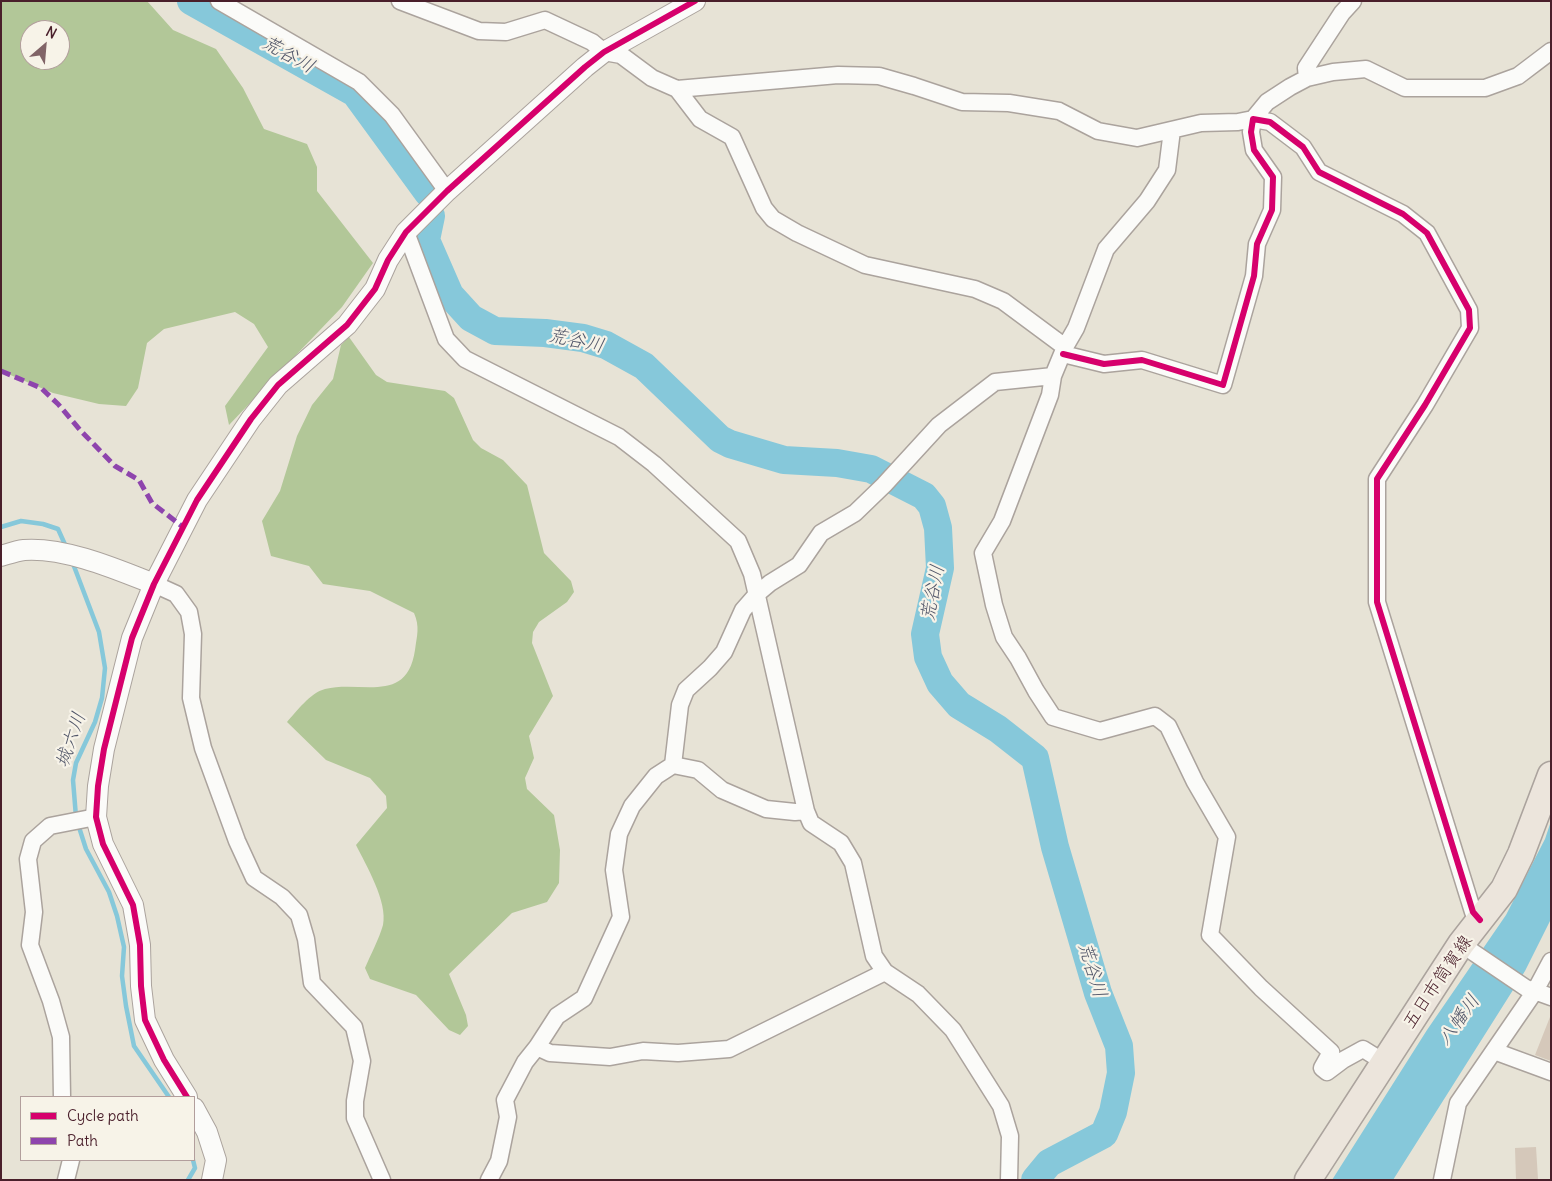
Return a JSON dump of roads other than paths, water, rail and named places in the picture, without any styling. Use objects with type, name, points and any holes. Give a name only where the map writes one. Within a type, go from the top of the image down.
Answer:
[{"type":"main road","name":"五日市筒賀線","points":[[1308,1180],[1471,930],[1504,889],[1551,775]]},
{"type":"street","points":[[219,1],[359,82],[392,115],[447,191]]},
{"type":"street","points":[[400,1],[479,31],[506,32],[545,20],[592,42],[604,52],[621,55],[652,78],[677,90],[700,119],[732,137],[764,208],[773,218],[797,233],[865,265],[975,289],[1003,301],[1064,350],[1104,364],[1142,360],[1223,385],[1254,276],[1257,244],[1272,210],[1272,177],[1254,150],[1251,132],[1253,119],[1267,102],[1307,78],[1333,72],[1366,70],[1405,88],[1485,88],[1518,76],[1551,51]]},
{"type":"street","points":[[186,1096],[164,1060],[145,1020],[141,986],[140,945],[133,905],[103,844],[93,817],[104,749],[132,638],[154,584],[197,500],[251,419],[278,385],[347,324],[375,289],[388,260],[406,232],[447,191],[553,95],[604,52],[695,1]]},
{"type":"street","points":[[1307,78],[1306,68],[1342,13],[1353,1]]},
{"type":"street","points":[[677,90],[838,75],[879,76],[962,102],[1009,103],[1059,111],[1098,131],[1137,138],[1201,123],[1238,122],[1253,119],[1270,122],[1303,147],[1319,172],[1403,214],[1427,233],[1469,310],[1470,328],[1425,405],[1377,478],[1377,602],[1471,930],[1530,990],[1551,996]]},
{"type":"street","points":[[1172,130],[1167,170],[1147,201],[1106,250],[1076,328],[1053,376],[1050,395],[1002,521],[984,553],[994,605],[1004,637],[1053,717],[1100,731],[1155,716],[1168,726],[1195,782],[1227,837],[1210,935],[1261,988],[1331,1052],[1322,1068],[1327,1072],[1343,1060],[1363,1050],[1384,1062]]},
{"type":"street","points":[[406,232],[446,339],[464,359],[619,437],[654,464],[738,541],[752,574],[806,811],[811,823],[841,843],[853,863],[874,956],[885,972],[918,994],[953,1030],[1001,1106],[1010,1136],[1009,1180]]},
{"type":"street","points":[[673,765],[680,704],[686,690],[724,652],[743,610],[757,594],[770,583],[799,565],[821,533],[855,513],[884,485],[939,425],[994,382],[1053,376]]},
{"type":"street","points":[[1,556],[23,550],[51,551],[105,564],[176,594],[188,612],[194,634],[191,698],[204,748],[237,841],[254,878],[282,897],[298,915],[306,939],[312,983],[354,1026],[362,1061],[355,1101],[355,1118],[382,1180]]},
{"type":"street","points":[[489,1180],[499,1161],[508,1117],[506,1100],[525,1062],[557,1016],[584,998],[621,916],[614,870],[619,834],[632,806],[656,776],[673,765],[698,770],[722,790],[766,809],[795,812],[806,811]]},
{"type":"street","points":[[62,1096],[61,1037],[51,1001],[30,945],[34,912],[28,859],[33,841],[50,826],[93,817]]},
{"type":"street","points":[[1442,1180],[1458,1103],[1494,1051],[1530,990],[1551,961]]},
{"type":"street","points":[[537,1047],[550,1053],[610,1057],[643,1051],[678,1053],[729,1049],[885,972]]},
{"type":"street","points":[[1494,1051],[1551,1072]]},
{"type":"street","points":[[195,1110],[207,1132],[216,1160],[212,1180]]},
{"type":"street","points":[[66,1180],[71,1161]]},
{"type":"water","name":"八幡川","points":[[1551,821],[1551,919],[1525,971],[1393,1180],[1332,1180],[1427,1030],[1506,915],[1545,839]]},
{"type":"waterway","name":"荒谷川","points":[[191,1],[355,93],[428,193]]},
{"type":"waterway","name":"荒谷川","points":[[431,216],[426,240],[450,295],[471,318],[495,331],[545,333],[583,338],[606,345],[644,366],[720,439],[730,444],[784,460],[837,463],[871,469],[924,496],[932,506],[938,528],[940,568],[925,634],[928,657],[940,683],[959,705],[998,729],[1035,758],[1055,847],[1098,993],[1119,1046],[1121,1073],[1113,1112],[1104,1134],[1049,1163],[1035,1180]]},
{"type":"waterway","name":"城六川","points":[[1,527],[21,521],[43,524],[58,529],[67,549]]},
{"type":"waterway","name":"城六川","points":[[72,561],[99,632],[105,668],[102,698],[95,722],[76,763],[73,780],[76,817]]},
{"type":"waterway","name":"城六川","points":[[78,824],[86,849],[109,892],[117,916],[124,947],[122,976],[134,1046],[168,1096]]},
{"type":"waterway","name":"城六川","points":[[188,1180],[195,1168],[193,1161]]}]
